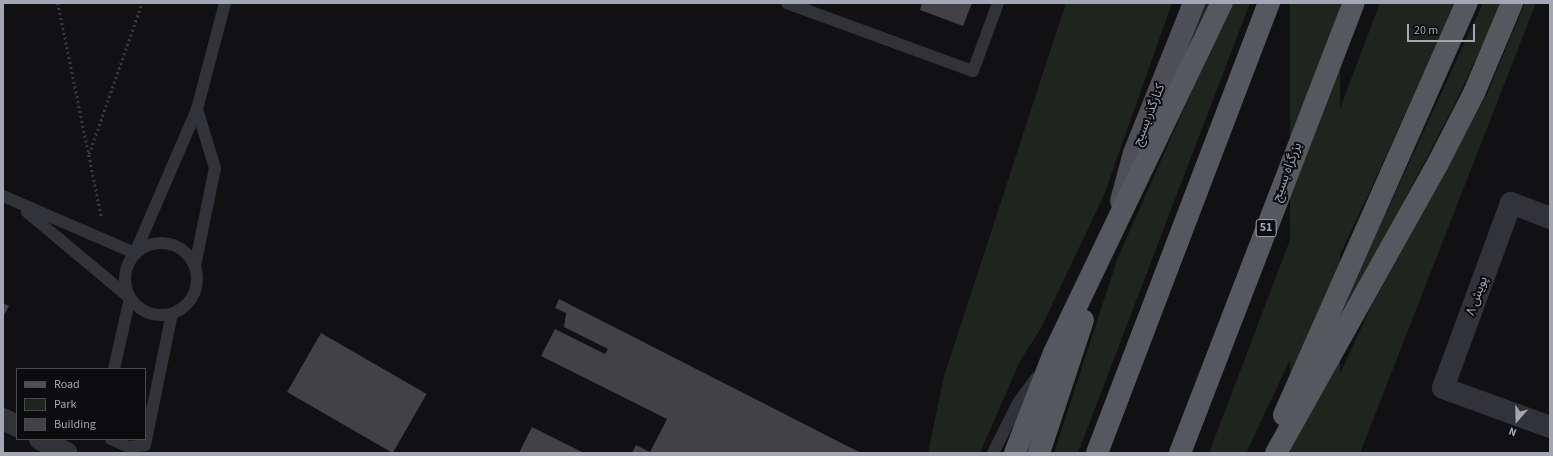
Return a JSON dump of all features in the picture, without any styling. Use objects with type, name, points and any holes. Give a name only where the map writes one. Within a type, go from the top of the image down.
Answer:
[{"type":"highway","points":[[1015,453],[1054,352],[1222,3]]},
{"type":"highway","points":[[1096,453],[1269,3]]},
{"type":"highway","name":"بزرگراه بسیج","points":[[1180,453],[1354,3]]},
{"type":"highway","points":[[1268,453],[1332,300],[1467,3]]},
{"type":"highway","points":[[1276,453],[1437,165],[1474,93],[1512,3]]},
{"type":"highway","points":[[1039,453],[1113,230]]},
{"type":"main road","name":"کنارگذر بسیج","points":[[1113,230],[1134,153],[1194,3]]},
{"type":"street","name":"پویش ۸","points":[[1550,218],[1511,203],[1443,388],[1550,427]]},
{"type":"street","points":[[3,419],[16,426]]},
{"type":"street","points":[[42,440],[66,453]]},
{"type":"lane","points":[[114,368],[130,298],[125,274],[197,109],[225,3]]},
{"type":"lane","points":[[787,4],[973,71],[998,3]]},
{"type":"lane","points":[[16,203],[148,313],[172,314],[191,301],[198,278],[196,266],[216,168],[197,109]]},
{"type":"lane","points":[[3,196],[16,203],[135,253]]},
{"type":"lane","points":[[135,253],[145,246],[169,243],[180,248],[196,266]]},
{"type":"lane","points":[[113,440],[129,447],[145,445],[172,314]]},
{"type":"lane","points":[[993,453],[1018,403],[1054,352]]},
{"type":"path","points":[[58,3],[107,242]]},
{"type":"path","points":[[89,154],[142,3]]},
{"type":"green space","points":[[1066,3],[1172,3],[1104,195],[1041,328],[1020,361],[980,453],[928,453],[944,376]]},
{"type":"green space","points":[[1205,3],[1211,3],[1143,155]]},
{"type":"green space","points":[[1231,3],[1250,3],[1078,453],[1054,453],[1118,257]]},
{"type":"green space","points":[[1290,3],[1340,3],[1340,453],[1290,453]]},
{"type":"green space","points":[[1380,3],[1455,3],[1370,191],[1246,453],[1209,453]]},
{"type":"green space","points":[[1483,3],[1502,3],[1453,108],[1304,390]]},
{"type":"green space","points":[[1525,3],[1536,3],[1360,453],[1303,453],[1372,305],[1487,94]]},
{"type":"building","points":[[922,3],[972,3],[963,26],[920,10]]},
{"type":"building","points":[[559,299],[859,452],[632,453],[636,445],[650,452],[667,419],[541,356],[555,329],[605,354],[608,349],[564,327],[566,313],[555,308]]},
{"type":"building","points":[[3,303],[9,306],[3,317]]},
{"type":"building","points":[[321,333],[427,394],[393,453],[287,392]]},
{"type":"building","points":[[532,427],[584,453],[519,453]]}]
